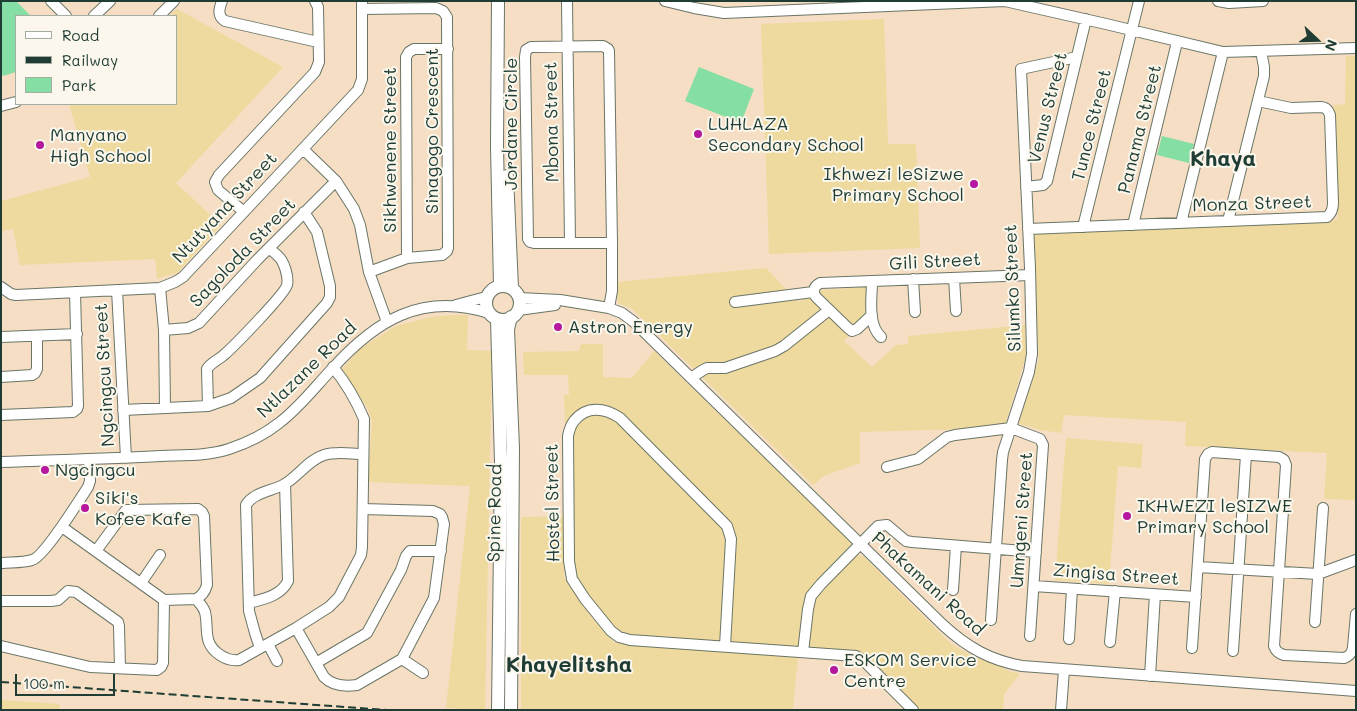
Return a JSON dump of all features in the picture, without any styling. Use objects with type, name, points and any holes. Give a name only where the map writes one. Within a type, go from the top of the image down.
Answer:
[{"type":"main road","name":"Spine Road","points":[[498,1],[498,81],[505,149],[512,300],[508,330],[513,448],[504,705]]},
{"type":"main road","points":[[486,297],[493,288],[512,300],[506,320],[493,316]]},
{"type":"main road","name":"Spine Road","points":[[486,297],[486,305],[493,316],[501,462],[504,705]]},
{"type":"street","points":[[52,1],[65,15]]},
{"type":"street","points":[[95,15],[110,1]]},
{"type":"street","points":[[160,15],[174,1]]},
{"type":"street","points":[[222,1],[219,13],[221,19],[225,21],[318,42]]},
{"type":"street","points":[[244,212],[218,190],[215,182],[219,175],[315,72],[318,62],[318,7],[315,1]]},
{"type":"street","name":"Mbona Street","points":[[567,1],[570,243]]},
{"type":"street","points":[[665,1],[694,8],[724,12],[1005,1],[1223,52],[1356,48]]},
{"type":"street","points":[[748,1],[748,12]]},
{"type":"street","name":"Tunce Street","points":[[1084,227],[1139,1]]},
{"type":"street","points":[[1218,1],[1225,3],[1263,1]]},
{"type":"street","name":"Sinagogo Crescent","points":[[362,5],[441,9],[447,17],[448,49],[449,245],[447,251],[442,254],[408,258],[370,272]]},
{"type":"street","name":"Ntutyana Street","points":[[1,287],[16,295],[160,288],[175,282],[183,276],[358,90],[362,79],[362,5]]},
{"type":"street","name":"Venus Street","points":[[1026,187],[1043,185],[1047,181],[1086,19]]},
{"type":"street","name":"Panama Street","points":[[1133,225],[1177,42]]},
{"type":"street","name":"Jordane Circle","points":[[609,308],[612,292],[612,243],[609,51],[603,46],[531,47],[525,53],[527,237],[530,242],[534,243],[612,243]]},
{"type":"street","name":"Sikhwenene Street","points":[[408,258],[406,57],[414,49],[448,49]]},
{"type":"street","points":[[1228,221],[1264,76],[1261,51]]},
{"type":"street","points":[[1181,223],[1223,52]]},
{"type":"street","name":"Silumko Street","points":[[991,620],[1002,460],[1031,362],[1030,275],[1021,69],[1077,57]]},
{"type":"street","name":"Monza Street","points":[[1028,229],[1323,218],[1330,214],[1333,209],[1329,110],[1321,107],[1291,108],[1258,100]]},
{"type":"street","points":[[1,106],[15,102]]},
{"type":"street","points":[[303,149],[336,181],[354,209],[360,225],[370,272],[387,322]]},
{"type":"street","name":"Sagoloda Street","points":[[164,330],[188,328],[199,323],[269,248],[336,181]]},
{"type":"street","points":[[123,410],[208,406],[232,398],[260,378],[327,303],[330,296],[330,286],[317,232],[304,212]]},
{"type":"street","points":[[208,406],[208,366],[223,356],[287,287],[287,278],[282,261],[269,248]]},
{"type":"street","name":"Gili Street","points":[[814,292],[816,286],[820,283],[1030,275]]},
{"type":"street","points":[[954,278],[956,311]]},
{"type":"street","points":[[913,280],[915,312]]},
{"type":"street","name":"Gili Street","points":[[872,281],[872,316],[875,331],[880,337]]},
{"type":"street","points":[[160,288],[164,330],[165,408]]},
{"type":"street","name":"Ngcingcu Street","points":[[117,290],[126,458]]},
{"type":"street","points":[[1,415],[73,412],[77,409],[76,292]]},
{"type":"street","points":[[734,302],[814,292],[817,298],[852,331],[872,316]]},
{"type":"street","name":"Ntlazane Road","points":[[1,462],[126,458],[210,453],[225,450],[262,435],[282,421],[362,338],[387,322],[401,315],[421,309],[455,305],[486,297]]},
{"type":"street","name":"Phakamani Road","points":[[512,300],[594,305],[622,313],[634,322],[943,625],[957,638],[989,658],[1007,664],[1064,670],[1356,691]]},
{"type":"street","name":"Ntlazane Road","points":[[455,305],[493,316]]},
{"type":"street","points":[[691,378],[707,368],[725,368],[775,351],[829,310]]},
{"type":"street","points":[[1,337],[76,334]]},
{"type":"street","points":[[1,377],[32,375],[35,373],[37,369],[37,336]]},
{"type":"street","points":[[196,599],[204,610],[207,638],[211,647],[226,658],[238,660],[296,628],[329,607],[339,597],[361,555],[364,419],[358,404],[333,367]]},
{"type":"street","name":"Hostel Street","points":[[725,646],[731,540],[730,531],[727,526],[620,418],[604,410],[593,409],[582,413],[573,422],[568,436],[569,561],[572,579],[585,599],[611,631],[619,637],[630,640],[856,656],[913,710]]},
{"type":"street","points":[[887,467],[918,459],[949,436],[1011,428]]},
{"type":"street","name":"Umngeni Street","points":[[1011,428],[1037,437],[1043,444],[1030,636]]},
{"type":"street","points":[[1192,648],[1206,459],[1208,454],[1212,452],[1278,457],[1284,460],[1286,465],[1278,572],[1275,650],[1279,654],[1284,655],[1344,658],[1352,652],[1354,647],[1356,614]]},
{"type":"street","points":[[277,661],[255,632],[249,603],[246,505],[250,499],[285,484],[315,459],[323,455],[363,454]]},
{"type":"street","points":[[1233,651],[1246,455]]},
{"type":"street","points":[[1,563],[34,560],[39,556],[62,527],[88,487],[90,481],[89,459]]},
{"type":"street","points":[[249,603],[268,598],[285,588],[288,582],[285,484]]},
{"type":"street","points":[[62,527],[164,600],[196,599],[203,594],[207,585],[204,516],[198,508],[126,510],[96,551]]},
{"type":"street","points":[[1315,622],[1323,508]]},
{"type":"street","points":[[296,628],[324,676],[329,682],[339,686],[357,685],[402,659],[434,598],[444,520],[440,514],[433,511],[363,509]]},
{"type":"street","points":[[803,652],[811,596],[878,526],[884,524],[890,526],[909,542],[1036,552]]},
{"type":"street","points":[[953,590],[956,546]]},
{"type":"street","points":[[316,663],[367,633],[402,570],[406,556],[410,551],[440,551]]},
{"type":"street","points":[[140,583],[160,555]]},
{"type":"street","points":[[1198,567],[1318,574],[1356,560]]},
{"type":"street","name":"Zingisa Street","points":[[1034,586],[1196,597]]},
{"type":"street","points":[[1069,639],[1072,589]]},
{"type":"street","points":[[1110,642],[1115,591]]},
{"type":"street","points":[[1,601],[51,601],[58,600],[68,592],[76,592],[118,622],[120,668]]},
{"type":"street","points":[[1150,676],[1154,594]]},
{"type":"street","points":[[1,646],[81,666],[153,670],[161,667],[163,663],[164,600]]},
{"type":"street","points":[[402,659],[423,673]]},
{"type":"street","points":[[1061,710],[1064,670]]},
{"type":"green space","points":[[1,1],[16,1],[30,15],[15,15],[15,72],[3,76],[1,72]]},
{"type":"green space","points":[[699,67],[754,89],[741,123],[685,101]]},
{"type":"green space","points":[[1162,136],[1194,144],[1189,163],[1157,155]]},
{"type":"sand","points":[[177,9],[283,67],[176,183],[221,225],[177,273],[157,279],[155,259],[20,265],[13,229],[1,231],[1,201],[90,177],[69,105],[178,105],[178,15],[171,15]]},
{"type":"sand","points":[[884,19],[888,144],[916,144],[920,248],[769,254],[761,24]]},
{"type":"sand","points":[[1346,56],[1356,56],[1356,500],[1324,499],[1327,453],[1185,446],[1186,422],[1064,415],[1061,433],[1040,430],[1017,423],[1039,360],[1032,233],[1338,219],[1333,105],[1345,104]]},
{"type":"sand","points":[[766,268],[799,302],[822,290],[866,287],[868,314],[844,341],[872,367],[896,345],[908,344],[908,336],[1025,325],[1026,356],[1004,428],[860,432],[860,463],[824,476],[813,485],[631,308],[618,303],[616,282]]},
{"type":"sand","points":[[468,315],[467,350],[492,351],[485,710],[446,708],[470,486],[368,482],[372,421],[367,407],[342,369],[361,348],[396,326],[431,317]]},
{"type":"sand","points":[[581,344],[603,344],[603,377],[632,378],[654,351],[850,541],[851,546],[848,551],[812,588],[801,647],[796,649],[735,644],[729,640],[735,544],[731,522],[662,454],[611,408],[596,405],[582,408],[565,427],[564,395],[569,395],[568,375],[524,375],[523,352],[579,351]]},
{"type":"sand","points":[[589,414],[608,415],[619,423],[721,525],[728,540],[720,638],[716,642],[627,635],[614,629],[576,579],[573,568],[570,438],[578,421]]},
{"type":"sand","points":[[1066,438],[1143,444],[1141,468],[1118,466],[1109,584],[1055,580]]},
{"type":"sand","points":[[563,516],[564,577],[591,617],[614,642],[798,656],[793,710],[521,710],[521,517]]},
{"type":"sand","points":[[854,555],[864,557],[951,644],[974,657],[1020,674],[1004,694],[1003,710],[918,710],[861,654],[811,648],[809,645],[813,598]]},
{"type":"sand","points":[[1,700],[60,704],[59,710],[1,710]]},
{"type":"railway","points":[[1,682],[386,710]]},
{"type":"place","name":"LUHLAZA Secondary School","points":[[698,134]]},
{"type":"place","name":"Manyano High School","points":[[40,145]]},
{"type":"place","name":"Ikhwezi leSizwe Primary School","points":[[974,184]]},
{"type":"place","name":"Astron Energy","points":[[558,327]]},
{"type":"place","name":"Ngcingcu","points":[[45,470]]},
{"type":"place","name":"Siki's Kofee Kafe","points":[[85,508]]},
{"type":"place","name":"IKHWEZI leSIZWE Primary School","points":[[1127,516]]},
{"type":"place","name":"ESKOM Service Centre","points":[[834,670]]},
{"type":"district","name":"Khaya","points":[[1223,159]]},
{"type":"district","name":"Khayelitsha","points":[[569,665]]}]
